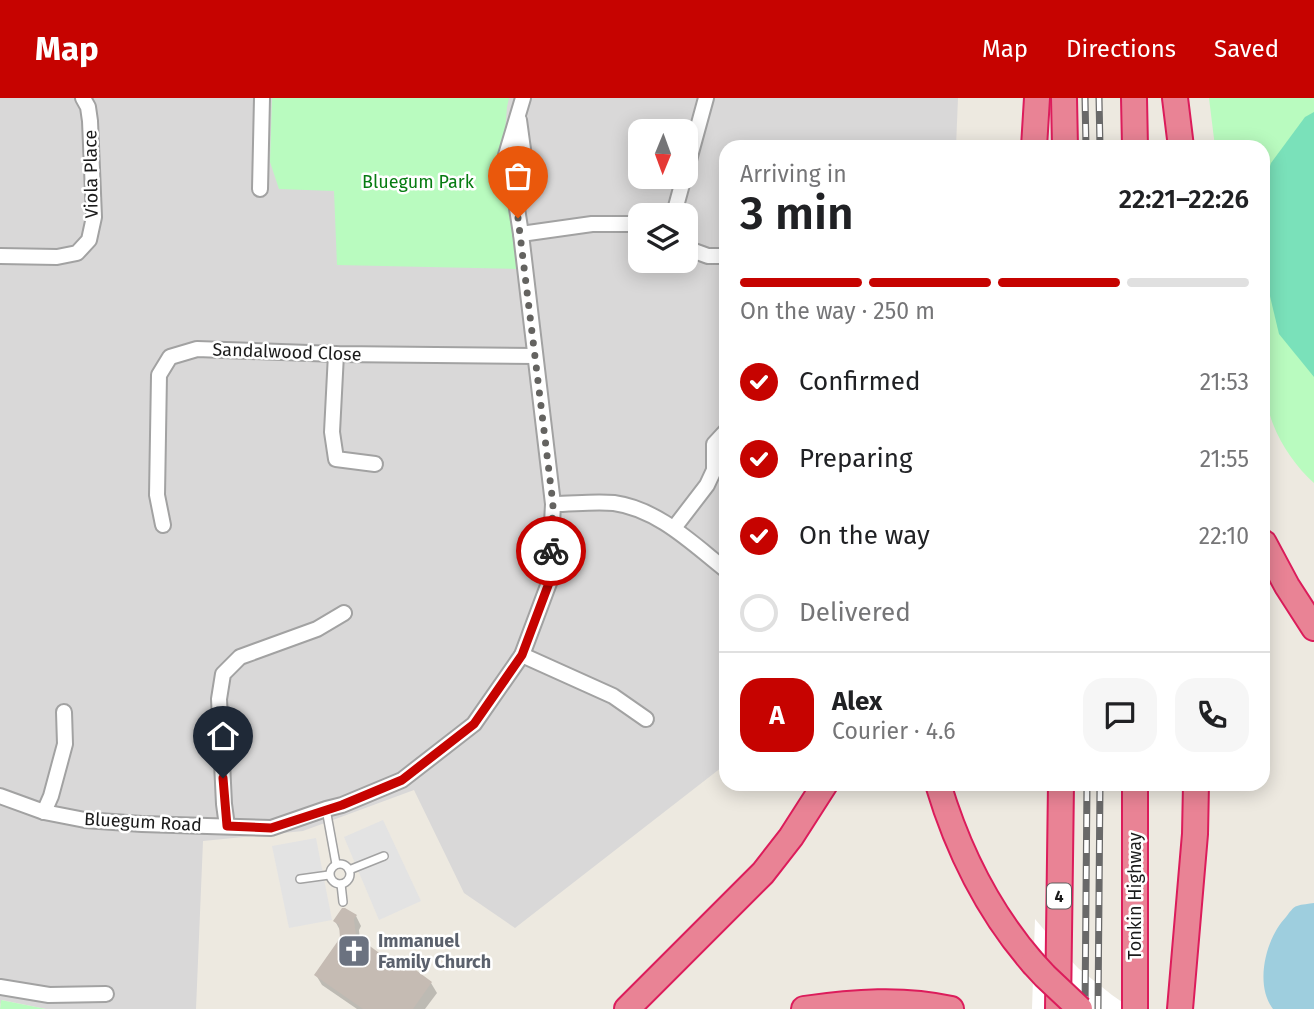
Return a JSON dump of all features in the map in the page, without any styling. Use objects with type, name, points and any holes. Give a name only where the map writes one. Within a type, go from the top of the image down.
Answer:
[{"type":"highway","points":[[1034,140],[1037,98]]},
{"type":"highway","points":[[1064,98],[1065,140]]},
{"type":"highway","points":[[1134,98],[1135,140]]},
{"type":"highway","points":[[1168,98],[1168,140]]},
{"type":"highway","points":[[1175,98],[1180,140]]},
{"type":"highway","points":[[1270,554],[1314,628]]},
{"type":"highway","points":[[627,1009],[763,873],[791,837],[821,791]]},
{"type":"highway","points":[[940,791],[957,841],[978,886],[998,918],[1033,963],[1080,1009]]},
{"type":"highway","name":"4","points":[[1058,1009],[1061,791]]},
{"type":"highway","name":"Tonkin Highway","points":[[1135,791],[1135,1009]]},
{"type":"highway","points":[[1180,1009],[1195,834],[1196,791]]},
{"type":"highway","points":[[804,1009],[845,1003],[894,1002],[951,1009]]},
{"type":"street","name":"Viola Place","points":[[0,256],[57,257],[77,253],[89,240],[94,217],[90,121],[88,107],[83,98]]},
{"type":"street","points":[[260,188],[262,98]]},
{"type":"street","name":"Bluegum Road","points":[[0,796],[44,811],[85,820],[271,828],[342,805],[402,780],[474,724],[522,655],[549,583],[553,504],[521,234],[516,202],[507,178],[506,155],[523,98]]},
{"type":"street","points":[[698,127],[706,98]]},
{"type":"street","points":[[521,234],[592,224],[628,224]]},
{"type":"street","points":[[698,252],[719,257]]},
{"type":"street","name":"Sandalwood Close","points":[[163,525],[157,495],[159,375],[170,357],[197,349],[336,354],[534,356]]},
{"type":"street","points":[[336,354],[332,432],[336,459],[375,464]]},
{"type":"street","points":[[674,528],[707,485],[714,470],[714,444],[719,438]]},
{"type":"street","points":[[553,504],[615,503],[648,513],[674,528],[719,564]]},
{"type":"street","points":[[227,826],[219,699],[223,674],[240,657],[317,629],[344,613]]},
{"type":"street","points":[[522,655],[613,696],[646,719]]},
{"type":"street","points":[[44,811],[51,796],[65,744],[64,712]]},
{"type":"street","points":[[0,987],[49,995],[106,994]]},
{"type":"lane","points":[[326,809],[336,864]]},
{"type":"lane","points":[[349,870],[384,856]]},
{"type":"lane","points":[[336,864],[345,865],[349,870],[348,880],[341,884],[332,881],[329,875],[336,864]]},
{"type":"lane","points":[[300,879],[329,875]]},
{"type":"lane","points":[[341,884],[343,902]]},
{"type":"shaded area","points":[[0,98],[958,98],[956,140],[719,140],[719,769],[515,928],[464,893],[414,790],[303,831],[203,841],[196,1009],[46,1009],[2,1000],[0,1005]]},
{"type":"shaded area","points":[[383,820],[421,901],[379,920],[344,837]]},
{"type":"shaded area","points":[[316,838],[332,920],[289,928],[272,846]]},
{"type":"green space","name":"Bluegum Park","points":[[272,98],[509,98],[502,170],[517,269],[337,265],[334,191],[279,189],[270,162]]},
{"type":"green space","points":[[1209,98],[1314,98],[1314,483],[1280,440],[1270,413],[1270,140],[1214,140]]},
{"type":"green space","points":[[1314,112],[1314,377],[1279,334],[1270,296],[1270,166],[1305,117]]},
{"type":"green space","points":[[1,1000],[46,1009],[0,1009]]},
{"type":"water","points":[[1314,903],[1314,1009],[1273,1009],[1264,987],[1263,974],[1268,949],[1279,926],[1293,909],[1299,905]]},
{"type":"pier","points":[[1035,919],[1078,968],[1132,1009],[1032,1009]]},
{"type":"building","name":"Immanuel Family Church","points":[[342,908],[357,915],[354,919],[356,936],[404,971],[409,965],[432,982],[413,1009],[363,1009],[314,975],[340,938],[339,925],[333,921]]},
{"type":"railway","points":[[1085,98],[1086,140]]},
{"type":"railway","points":[[1099,98],[1100,140]]},
{"type":"railway","points":[[1085,1009],[1087,791]]},
{"type":"railway","points":[[1098,1009],[1100,791]]},
{"type":"way so far","points":[[518,218],[553,504],[551,551]]},
{"type":"place","name":"Immanuel Family Church","points":[[354,951]]},
{"type":"route","points":[[223,778],[227,826],[271,828],[342,805],[402,780],[474,724],[522,655],[549,583],[551,551]]}]
